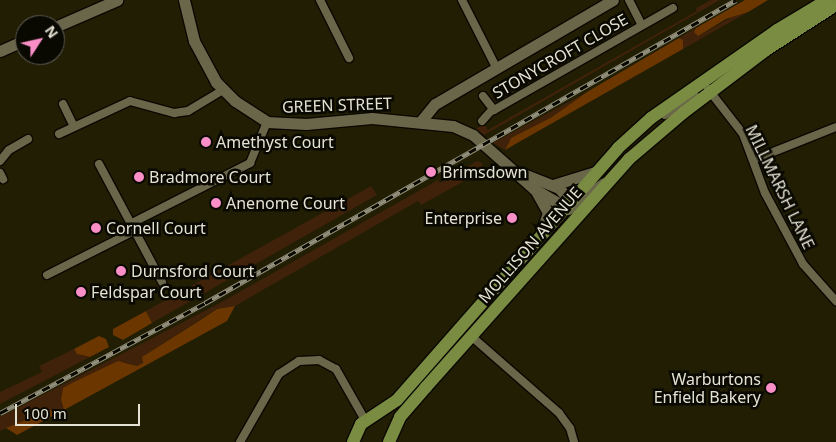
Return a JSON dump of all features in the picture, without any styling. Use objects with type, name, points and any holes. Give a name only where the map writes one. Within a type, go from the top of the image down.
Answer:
[{"type":"main road","name":"MOLLISON AVENUE","points":[[391,439],[410,405],[471,336],[572,208],[595,172],[634,133],[777,30],[826,0]]},
{"type":"main road","name":"MOLLISON AVENUE","points":[[357,440],[369,418],[397,400],[538,241],[572,208],[604,183],[683,113],[766,50],[836,5]]},
{"type":"main road","name":"MOLLISON AVENUE","points":[[369,418],[385,420],[391,439]]},
{"type":"street","points":[[65,23],[117,0]]},
{"type":"street","name":"GREEN STREET","points":[[184,0],[194,41],[206,66],[222,90],[267,122],[306,124],[372,118],[421,121],[466,131],[534,189],[572,208]]},
{"type":"street","points":[[320,0],[349,58]]},
{"type":"street","points":[[462,0],[497,69]]},
{"type":"street","points":[[421,121],[435,104],[613,0]]},
{"type":"street","name":"STONYCROFT CLOSE","points":[[629,0],[642,25]]},
{"type":"street","name":"STONYCROFT CLOSE","points":[[482,121],[492,110],[673,8]]},
{"type":"street","points":[[0,50],[15,44]]},
{"type":"street","name":"MILLMARSH LANE","points":[[707,81],[710,94],[743,134],[769,200],[803,264],[836,301]]},
{"type":"street","points":[[59,134],[130,101],[174,113],[188,111],[222,90]]},
{"type":"street","name":"MOLLISON AVENUE","points":[[634,133],[694,98],[710,94]]},
{"type":"street","name":"STONYCROFT CLOSE","points":[[483,96],[492,110]]},
{"type":"street","points":[[63,104],[74,127]]},
{"type":"street","points":[[47,275],[250,163],[267,122]]},
{"type":"street","points":[[753,160],[836,127]]},
{"type":"street","points":[[0,161],[9,150],[28,138]]},
{"type":"street","points":[[99,164],[162,282]]},
{"type":"street","name":"GREEN STREET","points":[[515,172],[553,185],[572,208]]},
{"type":"street","points":[[553,185],[580,180],[595,172]]},
{"type":"street","points":[[534,189],[548,213],[538,241]]},
{"type":"street","points":[[471,336],[559,413],[570,428],[574,442]]},
{"type":"street","points":[[240,442],[279,374],[299,361],[319,360],[336,369],[369,418]]},
{"type":"shaded area","points":[[711,0],[720,0],[484,135],[476,129],[484,124],[488,130],[697,11],[696,8]]},
{"type":"shaded area","points":[[745,0],[768,0],[748,12],[726,19],[698,36],[694,32],[696,28]]},
{"type":"shaded area","points":[[741,12],[748,12],[683,49],[683,41],[679,38],[696,28],[698,36]]},
{"type":"shaded area","points":[[679,38],[683,40],[683,49],[505,150],[511,138],[552,117],[587,92]]},
{"type":"shaded area","points":[[587,92],[552,117],[511,138],[505,150],[493,143]]},
{"type":"shaded area","points":[[477,161],[482,163],[484,170],[421,205],[418,201],[235,306],[217,309],[142,357],[143,363],[137,366],[124,362],[61,400],[64,410],[49,410],[0,431],[0,417],[218,304],[438,180],[440,183]]},
{"type":"shaded area","points":[[371,186],[377,195],[152,323],[146,311]]},
{"type":"shaded area","points":[[235,306],[227,321],[64,410],[61,400],[63,388],[118,361],[137,366],[143,363],[142,357],[217,309]]},
{"type":"shaded area","points":[[146,311],[152,323],[123,340],[113,335],[113,329]]},
{"type":"shaded area","points":[[99,336],[106,339],[109,347],[90,357],[77,354],[74,349]]},
{"type":"shaded area","points":[[74,349],[77,354],[90,357],[0,404],[0,392],[42,372],[39,366]]},
{"type":"shaded area","points":[[49,410],[60,412],[17,435],[6,428]]},
{"type":"railway","points":[[0,413],[205,303],[736,0]]},
{"type":"place","name":"Amethyst Court","points":[[206,142]]},
{"type":"place","name":"Brimsdown","points":[[431,172]]},
{"type":"place","name":"Bradmore Court","points":[[139,177]]},
{"type":"place","name":"Anenome Court","points":[[216,203]]},
{"type":"place","name":"Enterprise","points":[[512,218]]},
{"type":"place","name":"Cornell Court","points":[[96,228]]},
{"type":"place","name":"Durnsford Court","points":[[121,271]]},
{"type":"place","name":"Feldspar Court","points":[[81,292]]},
{"type":"place","name":"Warburtons Enfield Bakery","points":[[771,388]]}]
